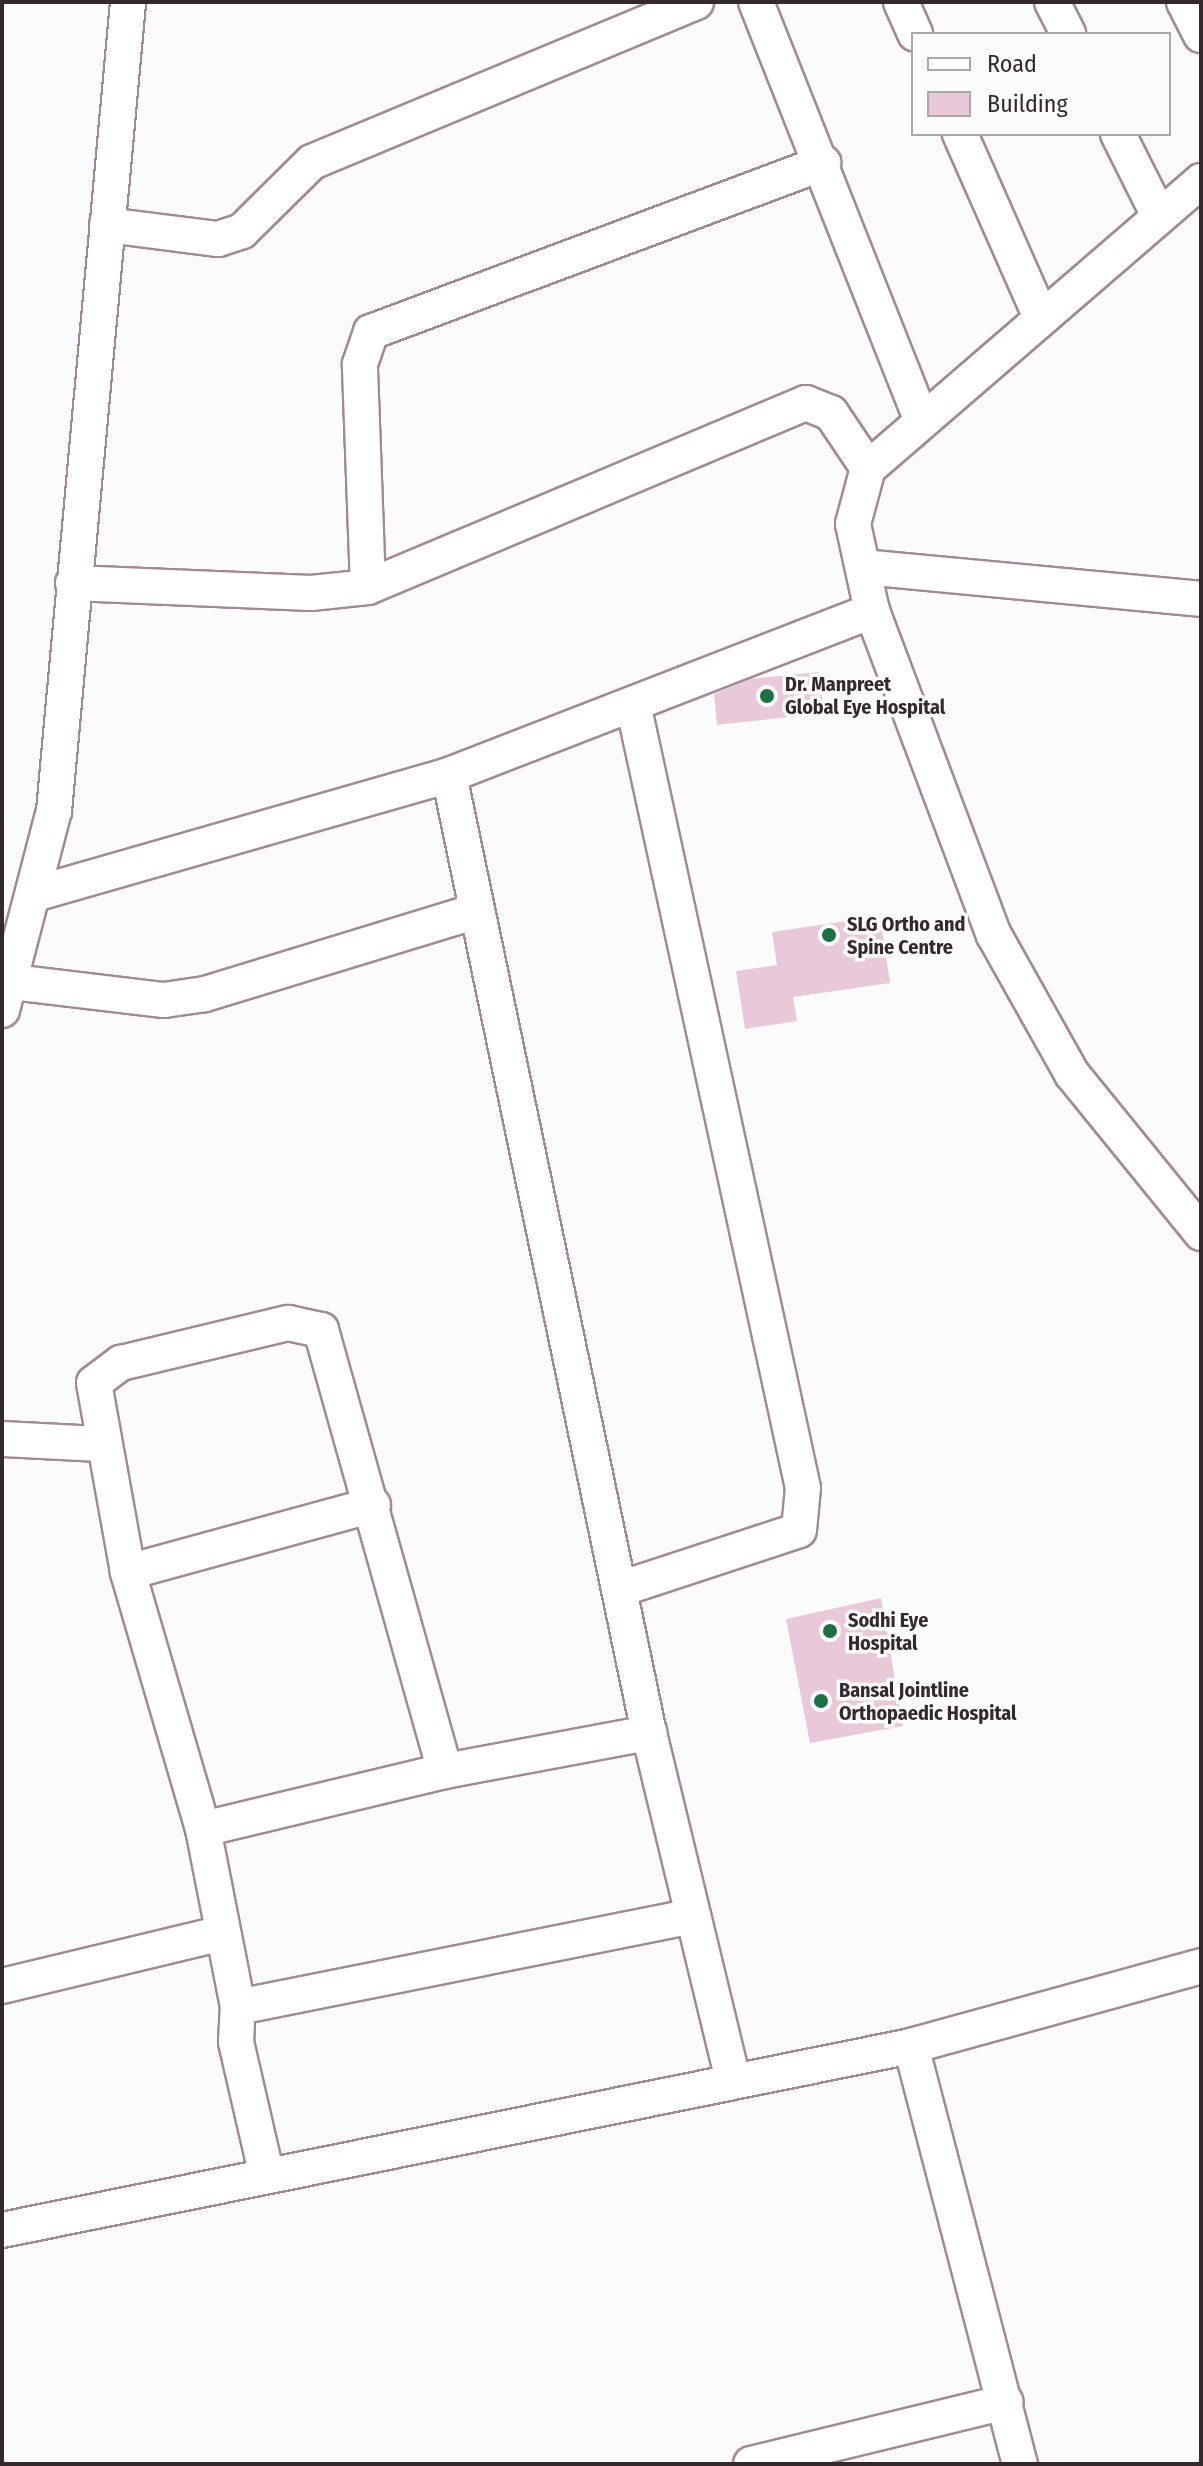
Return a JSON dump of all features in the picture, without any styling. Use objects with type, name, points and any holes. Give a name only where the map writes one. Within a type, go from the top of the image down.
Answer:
[{"type":"street","points":[[128,2],[54,811],[38,893],[7,996],[164,1000],[205,994],[474,912]]},
{"type":"street","points":[[107,225],[218,239],[242,231],[312,162],[696,2]]},
{"type":"street","points":[[756,2],[823,163],[920,417]]},
{"type":"street","points":[[901,2],[914,32]]},
{"type":"street","points":[[1052,2],[1067,32]]},
{"type":"street","points":[[1184,2],[1201,35]]},
{"type":"street","points":[[961,136],[1040,315]]},
{"type":"street","points":[[1119,136],[1158,214]]},
{"type":"street","points":[[368,587],[360,364],[371,332],[823,163]]},
{"type":"street","points":[[1201,181],[920,417],[868,468],[854,510],[872,611],[994,935],[1025,997],[1072,1074],[1201,1233]]},
{"type":"street","points":[[73,583],[311,593],[368,587],[778,409],[806,403],[831,413],[868,468]]},
{"type":"street","points":[[863,567],[1201,599]]},
{"type":"street","points":[[38,893],[449,775],[634,708],[872,611]]},
{"type":"street","points":[[620,1589],[799,1530],[803,1488],[634,708]]},
{"type":"street","points":[[449,775],[474,912],[649,1733],[690,1917],[732,2077]]},
{"type":"street","points":[[266,2172],[236,2042],[238,2007],[203,1829],[128,1572],[92,1397],[107,1369],[308,1325],[330,1343],[445,1771]]},
{"type":"street","points":[[2,1439],[102,1444]]},
{"type":"street","points":[[128,1572],[373,1505]]},
{"type":"street","points":[[203,1829],[445,1771],[649,1733]]},
{"type":"street","points":[[238,2007],[690,1917]]},
{"type":"street","points":[[2,1986],[223,1933]]},
{"type":"street","points":[[2,2230],[266,2172],[732,2077],[911,2046],[1201,1966]]},
{"type":"street","points":[[911,2046],[1020,2464]]},
{"type":"street","points":[[751,2464],[1006,2402]]},
{"type":"building","points":[[819,672],[824,713],[717,725],[714,694],[751,679]]},
{"type":"building","points":[[880,916],[890,983],[793,997],[797,1021],[745,1029],[736,971],[777,965],[772,932]]},
{"type":"building","points":[[881,1598],[903,1726],[810,1743],[786,1619]]},
{"type":"place","name":"Dr. Manpreet Global Eye Hospital","points":[[767,696]]},
{"type":"place","name":"SLG Ortho and Spine Centre","points":[[829,935]]},
{"type":"place","name":"Sodhi Eye Hospital","points":[[830,1631]]},
{"type":"place","name":"Bansal Jointline Orthopaedic Hospital","points":[[821,1701]]}]
